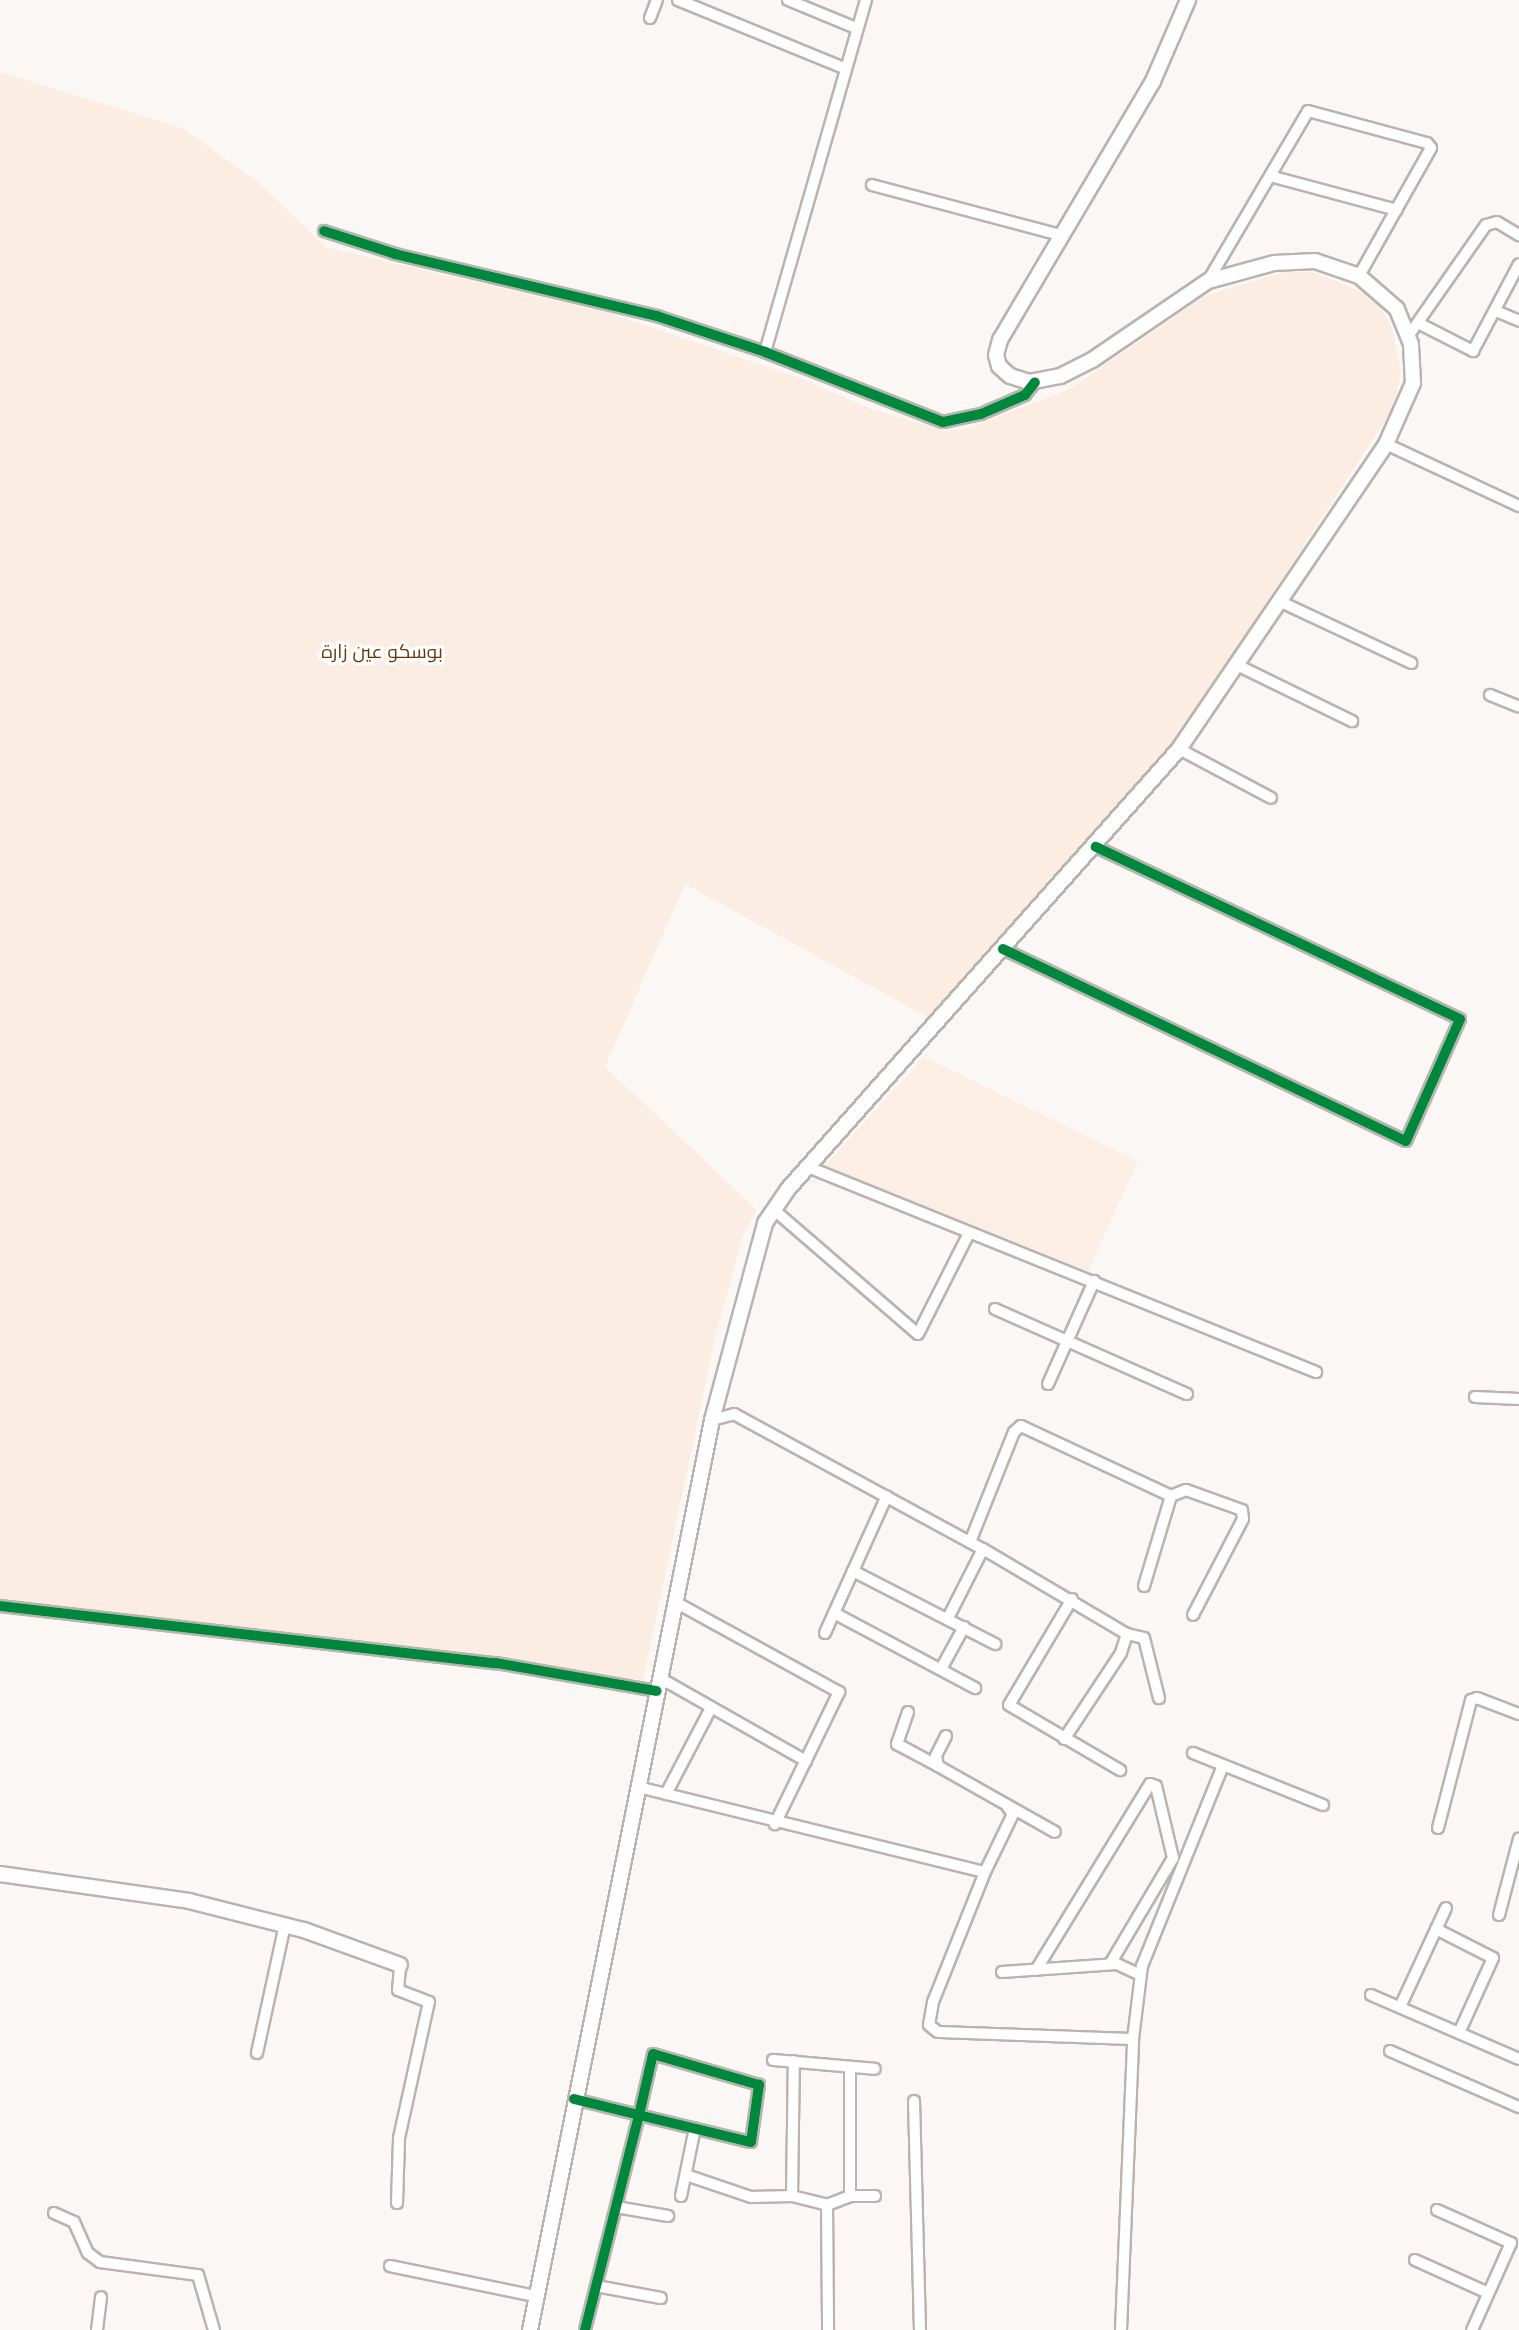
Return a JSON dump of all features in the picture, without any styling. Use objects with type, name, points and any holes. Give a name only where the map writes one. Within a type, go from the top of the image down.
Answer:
[{"type":"main road","points":[[530,2330],[574,2099],[677,1603],[712,1420],[757,1243],[773,1209],[808,1167],[1096,847],[1179,749],[1239,666],[1386,444],[1413,383],[1413,329],[1393,303],[1359,275],[1331,264],[1294,261],[1208,281],[1093,360],[1035,382],[1004,371],[996,349],[1060,235],[1153,80],[1188,0]]},
{"type":"main road","points":[[0,1874],[189,1901],[285,1925],[400,1965]]},
{"type":"street","points":[[650,18],[657,0]]},
{"type":"street","points":[[678,0],[844,68]]},
{"type":"street","points":[[788,0],[856,28]]},
{"type":"street","points":[[765,352],[844,68],[866,0]]},
{"type":"street","points":[[1208,281],[1308,111],[1427,143],[1431,148],[1359,275]]},
{"type":"street","points":[[1270,176],[1397,210]]},
{"type":"street","points":[[872,185],[1060,235]]},
{"type":"street","points":[[1519,235],[1497,222],[1486,225],[1413,329],[1473,351],[1519,264]]},
{"type":"street","points":[[324,230],[396,254],[638,310],[765,352],[943,422],[981,414],[1024,395],[1035,382]]},
{"type":"street","points":[[1496,311],[1519,321]]},
{"type":"street","points":[[1386,444],[1519,506]]},
{"type":"street","points":[[1281,602],[1411,663]]},
{"type":"street","points":[[1239,666],[1352,721]]},
{"type":"street","points":[[1490,695],[1519,707]]},
{"type":"street","points":[[1179,749],[1271,798]]},
{"type":"street","points":[[1003,949],[1406,1141],[1460,1019],[1096,847]]},
{"type":"street","points":[[808,1167],[1316,1371]]},
{"type":"street","points":[[773,1209],[918,1334],[969,1233]]},
{"type":"street","points":[[1048,1384],[1094,1282]]},
{"type":"street","points":[[995,1310],[1187,1394]]},
{"type":"street","points":[[1475,1397],[1519,1399]]},
{"type":"street","points":[[712,1420],[734,1414],[983,1549],[1072,1599],[1127,1634],[1144,1638],[1159,1699]]},
{"type":"street","points":[[970,1542],[1014,1432],[1021,1426],[1171,1496],[1186,1490],[1244,1514],[1193,1615]]},
{"type":"street","points":[[825,1633],[887,1496]]},
{"type":"street","points":[[1144,1586],[1171,1496]]},
{"type":"street","points":[[948,1618],[983,1549]]},
{"type":"street","points":[[853,1571],[995,1644]]},
{"type":"street","points":[[1072,1599],[1009,1705],[1121,1770]]},
{"type":"street","points":[[677,1603],[835,1686],[839,1700],[775,1824]]},
{"type":"street","points":[[0,1606],[659,1684],[711,1708],[806,1761]]},
{"type":"street","points":[[834,1613],[975,1688]]},
{"type":"street","points":[[941,1669],[964,1628]]},
{"type":"street","points":[[1064,1739],[1121,1653],[1127,1634]]},
{"type":"street","points":[[1438,1828],[1471,1700],[1478,1698],[1519,1714]]},
{"type":"street","points":[[666,1794],[711,1708]]},
{"type":"street","points":[[908,1712],[897,1744],[1055,1832]]},
{"type":"street","points":[[938,1766],[936,1756],[946,1736]]},
{"type":"street","points":[[1193,1754],[1323,1805]]},
{"type":"street","points":[[1121,2330],[1133,2039],[1141,1975],[1147,1948],[1223,1766]]},
{"type":"street","points":[[1036,1970],[1150,1784],[1156,1786],[1173,1858],[1110,1964]]},
{"type":"street","points":[[638,1787],[775,1824],[842,1835],[985,1872]]},
{"type":"street","points":[[1007,1805],[1013,1814],[985,1872],[933,2003],[929,2025],[938,2032],[1133,2039]]},
{"type":"street","points":[[1499,1915],[1519,1839]]},
{"type":"street","points":[[1400,2007],[1446,1908]]},
{"type":"street","points":[[257,2053],[285,1925]]},
{"type":"street","points":[[1436,1929],[1493,1958],[1459,2033]]},
{"type":"street","points":[[1002,1972],[1110,1964],[1141,1975]]},
{"type":"street","points":[[397,2203],[399,2138],[429,2002],[398,1990],[400,1965]]},
{"type":"street","points":[[1371,1995],[1519,2059]]},
{"type":"street","points":[[1390,2052],[1519,2107]]},
{"type":"street","points":[[574,2099],[639,2115],[751,2141],[759,2085],[653,2054],[639,2115],[585,2330]]},
{"type":"street","points":[[773,2060],[876,2069]]},
{"type":"street","points":[[792,2196],[794,2061]]},
{"type":"street","points":[[850,2067],[850,2196]]},
{"type":"street","points":[[914,2101],[919,2330]]},
{"type":"street","points":[[681,2196],[695,2128]]},
{"type":"street","points":[[686,2175],[743,2196],[792,2196],[827,2204],[850,2196],[875,2196]]},
{"type":"street","points":[[827,2204],[828,2330]]},
{"type":"street","points":[[616,2207],[668,2216]]},
{"type":"street","points":[[1437,2210],[1510,2239],[1472,2330]]},
{"type":"street","points":[[54,2213],[74,2222],[88,2253],[100,2262],[198,2275],[215,2330]]},
{"type":"street","points":[[1415,2260],[1488,2292]]},
{"type":"street","points":[[390,2266],[535,2296]]},
{"type":"street","points":[[596,2286],[661,2298]]},
{"type":"street","points":[[97,2330],[101,2297]]},
{"type":"shaded area","points":[[924,1057],[1138,1161],[1088,1271],[825,1166]]},
{"type":"green space","name":"بوسكو عين زارة","points":[[0,72],[182,128],[258,182],[325,247],[612,314],[799,378],[874,410],[946,431],[966,429],[1070,389],[1206,295],[1285,272],[1312,272],[1358,290],[1376,301],[1392,328],[1401,372],[1394,407],[1192,717],[1151,770],[929,1018],[685,884],[605,1067],[757,1210],[743,1235],[716,1334],[643,1680],[0,1614]]},
{"type":"cycle path","points":[[324,231],[395,254],[657,316],[765,352],[943,422],[981,414],[1025,395],[1035,382]]},
{"type":"cycle path","points":[[1003,949],[1406,1141],[1460,1019],[1096,847]]},
{"type":"cycle path","points":[[0,1606],[496,1663],[657,1691]]},
{"type":"cycle path","points":[[574,2099],[639,2115],[751,2142],[759,2085],[653,2054],[639,2115],[585,2330]]}]
